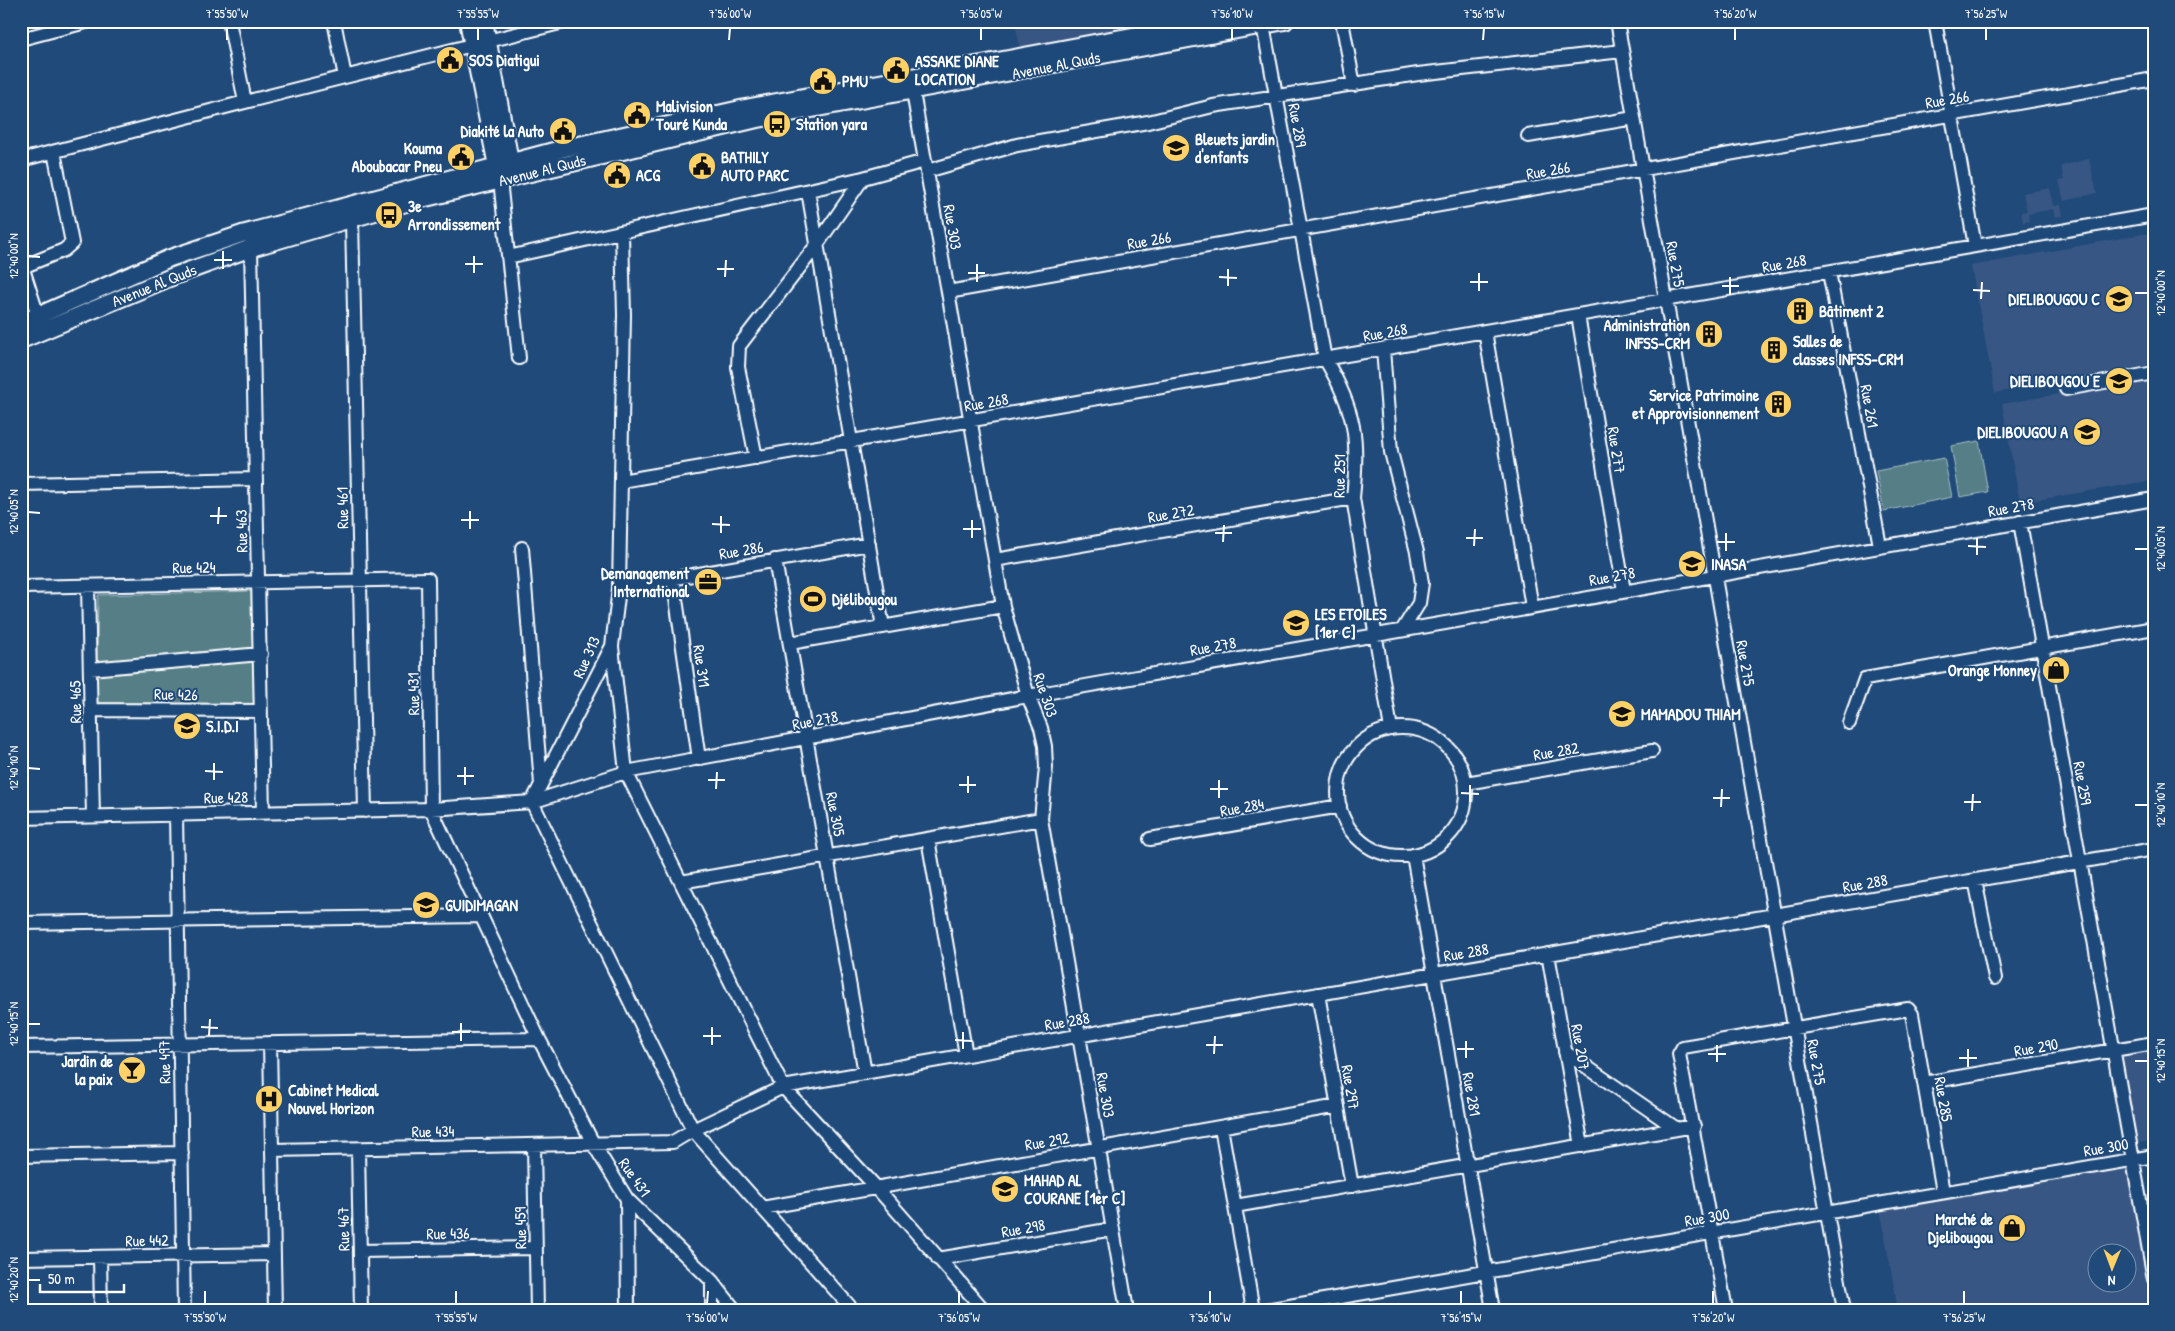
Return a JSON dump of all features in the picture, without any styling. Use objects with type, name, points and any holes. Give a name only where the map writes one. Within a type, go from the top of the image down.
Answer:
[{"type":"main road","points":[[468,21],[480,43],[505,171]]},
{"type":"main road","points":[[480,43],[484,21]]},
{"type":"main road","name":"Avenue Al Quds","points":[[21,323],[170,258],[242,234],[413,201],[505,171],[745,108],[1213,21]]},
{"type":"main road","name":"Avenue Al Quds","points":[[505,171],[754,120],[913,92],[1174,28],[1263,26],[1285,21]]},
{"type":"main road","name":"Avenue Al Quds","points":[[21,340],[174,276],[350,212]]},
{"type":"street","points":[[229,21],[245,102]]},
{"type":"street","points":[[334,21],[345,77]]},
{"type":"street","points":[[21,160],[568,21]]},
{"type":"street","points":[[1342,21],[1354,85]]},
{"type":"street","name":"Rue 275","points":[[1617,21],[1844,1310]]},
{"type":"street","points":[[1935,21],[1975,246]]},
{"type":"street","points":[[21,39],[86,22]]},
{"type":"street","name":"Rue 289","points":[[1263,26],[1301,230]]},
{"type":"street","points":[[508,257],[1017,145],[1148,122],[1213,106],[1418,74],[1622,51]]},
{"type":"street","name":"Rue 266","points":[[948,292],[2154,79]]},
{"type":"street","name":"Rue 303","points":[[913,92],[1003,606],[1028,696],[1041,728],[1045,746],[1046,767],[1041,819],[1128,1310]]},
{"type":"street","points":[[1528,136],[1634,118]]},
{"type":"street","points":[[38,316],[24,272],[25,266],[64,250],[72,243],[54,152]]},
{"type":"street","points":[[505,171],[508,257],[519,358]]},
{"type":"street","points":[[756,458],[738,367],[739,346],[816,246],[863,178]]},
{"type":"street","points":[[808,191],[883,627]]},
{"type":"street","name":"Rue 461","points":[[350,212],[365,811]]},
{"type":"street","name":"Rue 268","points":[[621,481],[2154,215]]},
{"type":"street","name":"Rue 251","points":[[1301,230],[1325,359],[1343,389],[1354,426],[1356,463],[1353,498],[1392,729]]},
{"type":"street","name":"Rue 313","points":[[532,802],[612,646],[619,588],[624,315],[622,232]]},
{"type":"street","name":"Rue 463","points":[[251,248],[263,813]]},
{"type":"street","name":"Rue 261","points":[[1829,272],[1880,546]]},
{"type":"street","name":"Rue 277","points":[[1578,315],[1624,591]]},
{"type":"street","points":[[1486,331],[1532,607]]},
{"type":"street","points":[[1383,349],[1391,452],[1417,552],[1422,583],[1419,603],[1403,629]]},
{"type":"street","points":[[2066,389],[2154,373]]},
{"type":"street","points":[[21,484],[256,479]]},
{"type":"street","name":"Rue 272","points":[[995,560],[1353,498]]},
{"type":"street","name":"Rue 278","points":[[532,802],[626,772],[1028,696],[2154,499]]},
{"type":"street","name":"Rue 259","points":[[2020,522],[2154,1279]]},
{"type":"street","name":"Rue 286","points":[[619,588],[869,544]]},
{"type":"street","points":[[522,548],[541,784]]},
{"type":"street","name":"Rue 305","points":[[775,560],[865,1073]]},
{"type":"street","name":"Rue 311","points":[[673,578],[699,759]]},
{"type":"street","name":"Rue 424","points":[[21,587],[428,579]]},
{"type":"street","name":"Rue 431","points":[[428,579],[431,809],[539,1039],[594,1145],[627,1199],[712,1281],[735,1310]]},
{"type":"street","name":"Rue 465","points":[[88,586],[93,816]]},
{"type":"street","points":[[790,643],[1003,606]]},
{"type":"street","points":[[1849,723],[1865,679],[2154,628]]},
{"type":"street","points":[[612,646],[626,772],[783,1087],[876,1187],[984,1310]]},
{"type":"street","points":[[90,669],[261,654]]},
{"type":"street","name":"Rue 426","points":[[91,710],[261,711]]},
{"type":"street","points":[[1412,728],[1437,739],[1448,747],[1460,763],[1466,783],[1466,803],[1459,822],[1447,838],[1430,850],[1413,855],[1387,854],[1366,844],[1349,828],[1340,806],[1338,786],[1344,765],[1351,754],[1372,735],[1392,729],[1412,728]]},
{"type":"street","name":"Rue 282","points":[[1466,783],[1652,751]]},
{"type":"street","points":[[532,802],[693,1130],[853,1310]]},
{"type":"street","name":"Rue 428","points":[[21,818],[431,809],[532,802]]},
{"type":"street","name":"Rue 284","points":[[1150,839],[1340,806]]},
{"type":"street","name":"Rue 497","points":[[176,814],[184,1310]]},
{"type":"street","points":[[681,882],[1041,819]]},
{"type":"street","points":[[928,839],[966,1056]]},
{"type":"street","name":"Rue 288","points":[[693,1130],[783,1087],[2154,849]]},
{"type":"street","name":"Rue 281","points":[[1413,855],[1493,1310]]},
{"type":"street","points":[[1974,880],[1994,978]]},
{"type":"street","points":[[21,923],[480,916]]},
{"type":"street","name":"Rue 207","points":[[1548,954],[1582,1146]]},
{"type":"street","name":"Rue 297","points":[[1318,994],[1352,1186]]},
{"type":"street","name":"Rue 285","points":[[1794,1028],[1905,1008],[1911,1012],[1943,1192]]},
{"type":"street","points":[[1726,1310],[1680,1050],[1683,1047],[1794,1028]]},
{"type":"street","points":[[21,1048],[539,1039]]},
{"type":"street","points":[[270,1043],[275,1310]]},
{"type":"street","name":"Rue 290","points":[[1924,1083],[2154,1043]]},
{"type":"street","points":[[1565,1052],[1677,1129]]},
{"type":"street","name":"Rue 292","points":[[762,1208],[1338,1106]]},
{"type":"street","points":[[1235,1206],[1694,1126]]},
{"type":"street","points":[[1221,1127],[1253,1310]]},
{"type":"street","name":"Rue 434","points":[[272,1150],[673,1142],[693,1130]]},
{"type":"street","name":"Rue 459","points":[[534,1146],[537,1310]]},
{"type":"street","name":"Rue 467","points":[[358,1149],[361,1310]]},
{"type":"street","points":[[21,1156],[182,1153]]},
{"type":"street","name":"Rue 300","points":[[1266,1310],[2154,1156]]},
{"type":"street","points":[[627,1199],[628,1310]]},
{"type":"street","name":"Rue 298","points":[[938,1259],[1113,1229]]},
{"type":"street","name":"Rue 436","points":[[360,1251],[536,1248]]},
{"type":"street","name":"Rue 442","points":[[21,1258],[274,1254]]},
{"type":"street","points":[[100,1257],[101,1310]]},
{"type":"street","points":[[712,1281],[712,1310]]},
{"type":"shaded area","points":[[1015,21],[1176,21],[1020,50]]},
{"type":"shaded area","points":[[2089,159],[2097,193],[2064,201],[2059,181],[2064,180],[2061,166]]},
{"type":"shaded area","points":[[2050,188],[2053,206],[2061,205],[2063,216],[2055,217],[2053,209],[2028,214],[2029,221],[2023,223],[2021,212],[2027,211],[2023,193]]},
{"type":"shaded area","points":[[2154,232],[2154,364],[1995,393],[1971,266]]},
{"type":"shaded area","points":[[2154,377],[2154,480],[2020,503],[2002,404]]},
{"type":"shaded area","points":[[2154,1049],[2154,1141],[2137,1143],[2121,1054]]},
{"type":"shaded area","name":"Marché de Djelibougou","points":[[2130,1163],[2151,1310],[1898,1310],[1879,1202]]},
{"type":"green space","points":[[1979,441],[1988,492],[1960,497],[1951,446]]},
{"type":"green space","points":[[1944,458],[1952,497],[1884,511],[1876,471]]},
{"type":"green space","points":[[255,591],[259,704],[96,703],[98,595]]},
{"type":"place","name":"SOS Diatigui","points":[[450,60]]},
{"type":"place","name":"ASSAKE DIANE LOCATION","points":[[896,70]]},
{"type":"place","name":"PMU","points":[[823,81]]},
{"type":"place","name":"Malivision Touré Kunda","points":[[637,115]]},
{"type":"place","name":"Station yara","points":[[777,124]]},
{"type":"place","name":"Diakité la Auto","points":[[563,131]]},
{"type":"place","name":"Bleuets jardin d'enfants","points":[[1176,148]]},
{"type":"place","name":"Kouma Aboubacar Pneu","points":[[461,157]]},
{"type":"place","name":"BATHILY AUTO PARC","points":[[702,166]]},
{"type":"place","name":"ACG","points":[[617,175]]},
{"type":"place","name":"3e Arrondissement","points":[[389,215]]},
{"type":"place","name":"DIELIBOUGOU C","points":[[2119,299]]},
{"type":"place","name":"Bâtiment 2","points":[[1800,311]]},
{"type":"place","name":"Administration INFSS-CRM","points":[[1709,334]]},
{"type":"place","name":"Salles de classes INFSS-CRM","points":[[1774,350]]},
{"type":"place","name":"DIELIBOUGOU E","points":[[2119,381]]},
{"type":"place","name":"Service Patrimoine et Approvisionnement","points":[[1778,404]]},
{"type":"place","name":"DIELIBOUGOU A","points":[[2087,432]]},
{"type":"place","name":"INASA","points":[[1692,564]]},
{"type":"place","name":"Demanagement International","points":[[708,582]]},
{"type":"place","name":"Djélibougou","points":[[813,599]]},
{"type":"place","name":"LES ETOILES [1er C]","points":[[1296,623]]},
{"type":"place","name":"Orange Monney","points":[[2056,670]]},
{"type":"place","name":"MAMADOU THIAM","points":[[1622,714]]},
{"type":"place","name":"S.I.D.I","points":[[187,726]]},
{"type":"place","name":"GUIDIMAGAN","points":[[426,905]]},
{"type":"place","name":"Jardin de la paix","points":[[132,1070]]},
{"type":"place","name":"Cabinet Medical Nouvel Horizon","points":[[269,1099]]},
{"type":"place","name":"MAHAD AL COURANE [1er C]","points":[[1005,1189]]},
{"type":"place","name":"Marché de Djelibougou","points":[[2012,1228]]}]
